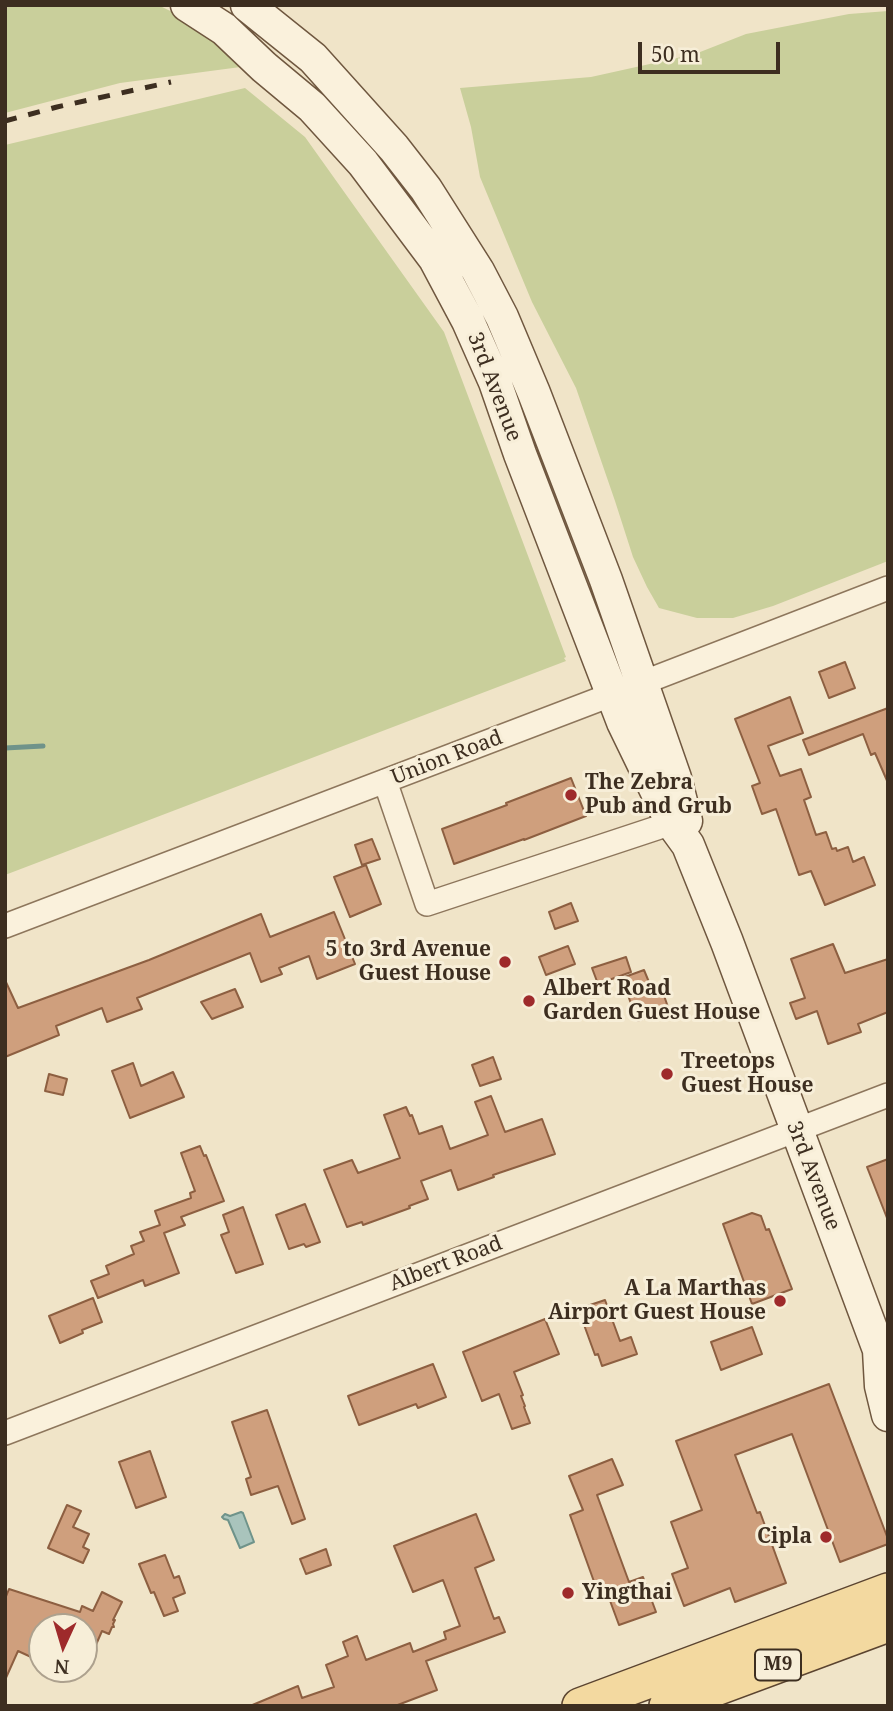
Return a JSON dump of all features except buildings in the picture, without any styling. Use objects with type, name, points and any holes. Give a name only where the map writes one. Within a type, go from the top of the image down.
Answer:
[{"type":"main road","name":"M9","points":[[580,1706],[888,1591]]},
{"type":"main road","name":"M9","points":[[667,1706],[888,1624]]},
{"type":"street","name":"3rd Avenue","points":[[187,5],[224,29],[312,107],[363,163],[435,259],[468,321],[495,382],[623,722],[680,834],[727,942],[796,1130],[883,1350],[881,1386],[888,1415]]},
{"type":"street","name":"3rd Avenue","points":[[247,5],[313,58],[394,148],[426,189],[478,271],[502,317],[539,405],[606,580],[675,778],[685,816],[680,834]]},
{"type":"street","name":"Union Road","points":[[5,926],[888,588]]},
{"type":"street","points":[[386,781],[427,904],[680,834]]},
{"type":"street","name":"Albert Road","points":[[5,1433],[888,1096]]},
{"type":"green space","points":[[5,5],[158,5],[197,24],[248,66],[120,83],[5,113]]},
{"type":"green space","points":[[888,11],[888,561],[773,606],[733,618],[697,618],[659,608],[633,557],[576,388],[532,302],[480,177],[471,127],[460,88],[591,77],[695,54],[746,34],[849,14]]},
{"type":"green space","points":[[245,88],[305,137],[444,332],[566,661],[5,875],[5,145]]},
{"type":"water","points":[[241,1512],[254,1542],[240,1548],[228,1520],[222,1517],[225,1514],[230,1516]]},
{"type":"waterway","points":[[5,748],[43,746]]},
{"type":"railway","points":[[5,121],[171,82]]},
{"type":"place","name":"The Zebra Pub and Grub","points":[[571,795]]},
{"type":"place","name":"5 to 3rd Avenue Guest House","points":[[505,962]]},
{"type":"place","name":"Albert Road Garden Guest House","points":[[529,1001]]},
{"type":"place","name":"Treetops Guest House","points":[[667,1074]]},
{"type":"place","name":"A La Marthas Airport Guest House","points":[[780,1301]]},
{"type":"place","name":"Cipla","points":[[826,1537]]},
{"type":"place","name":"Yingthai","points":[[568,1593]]}]
